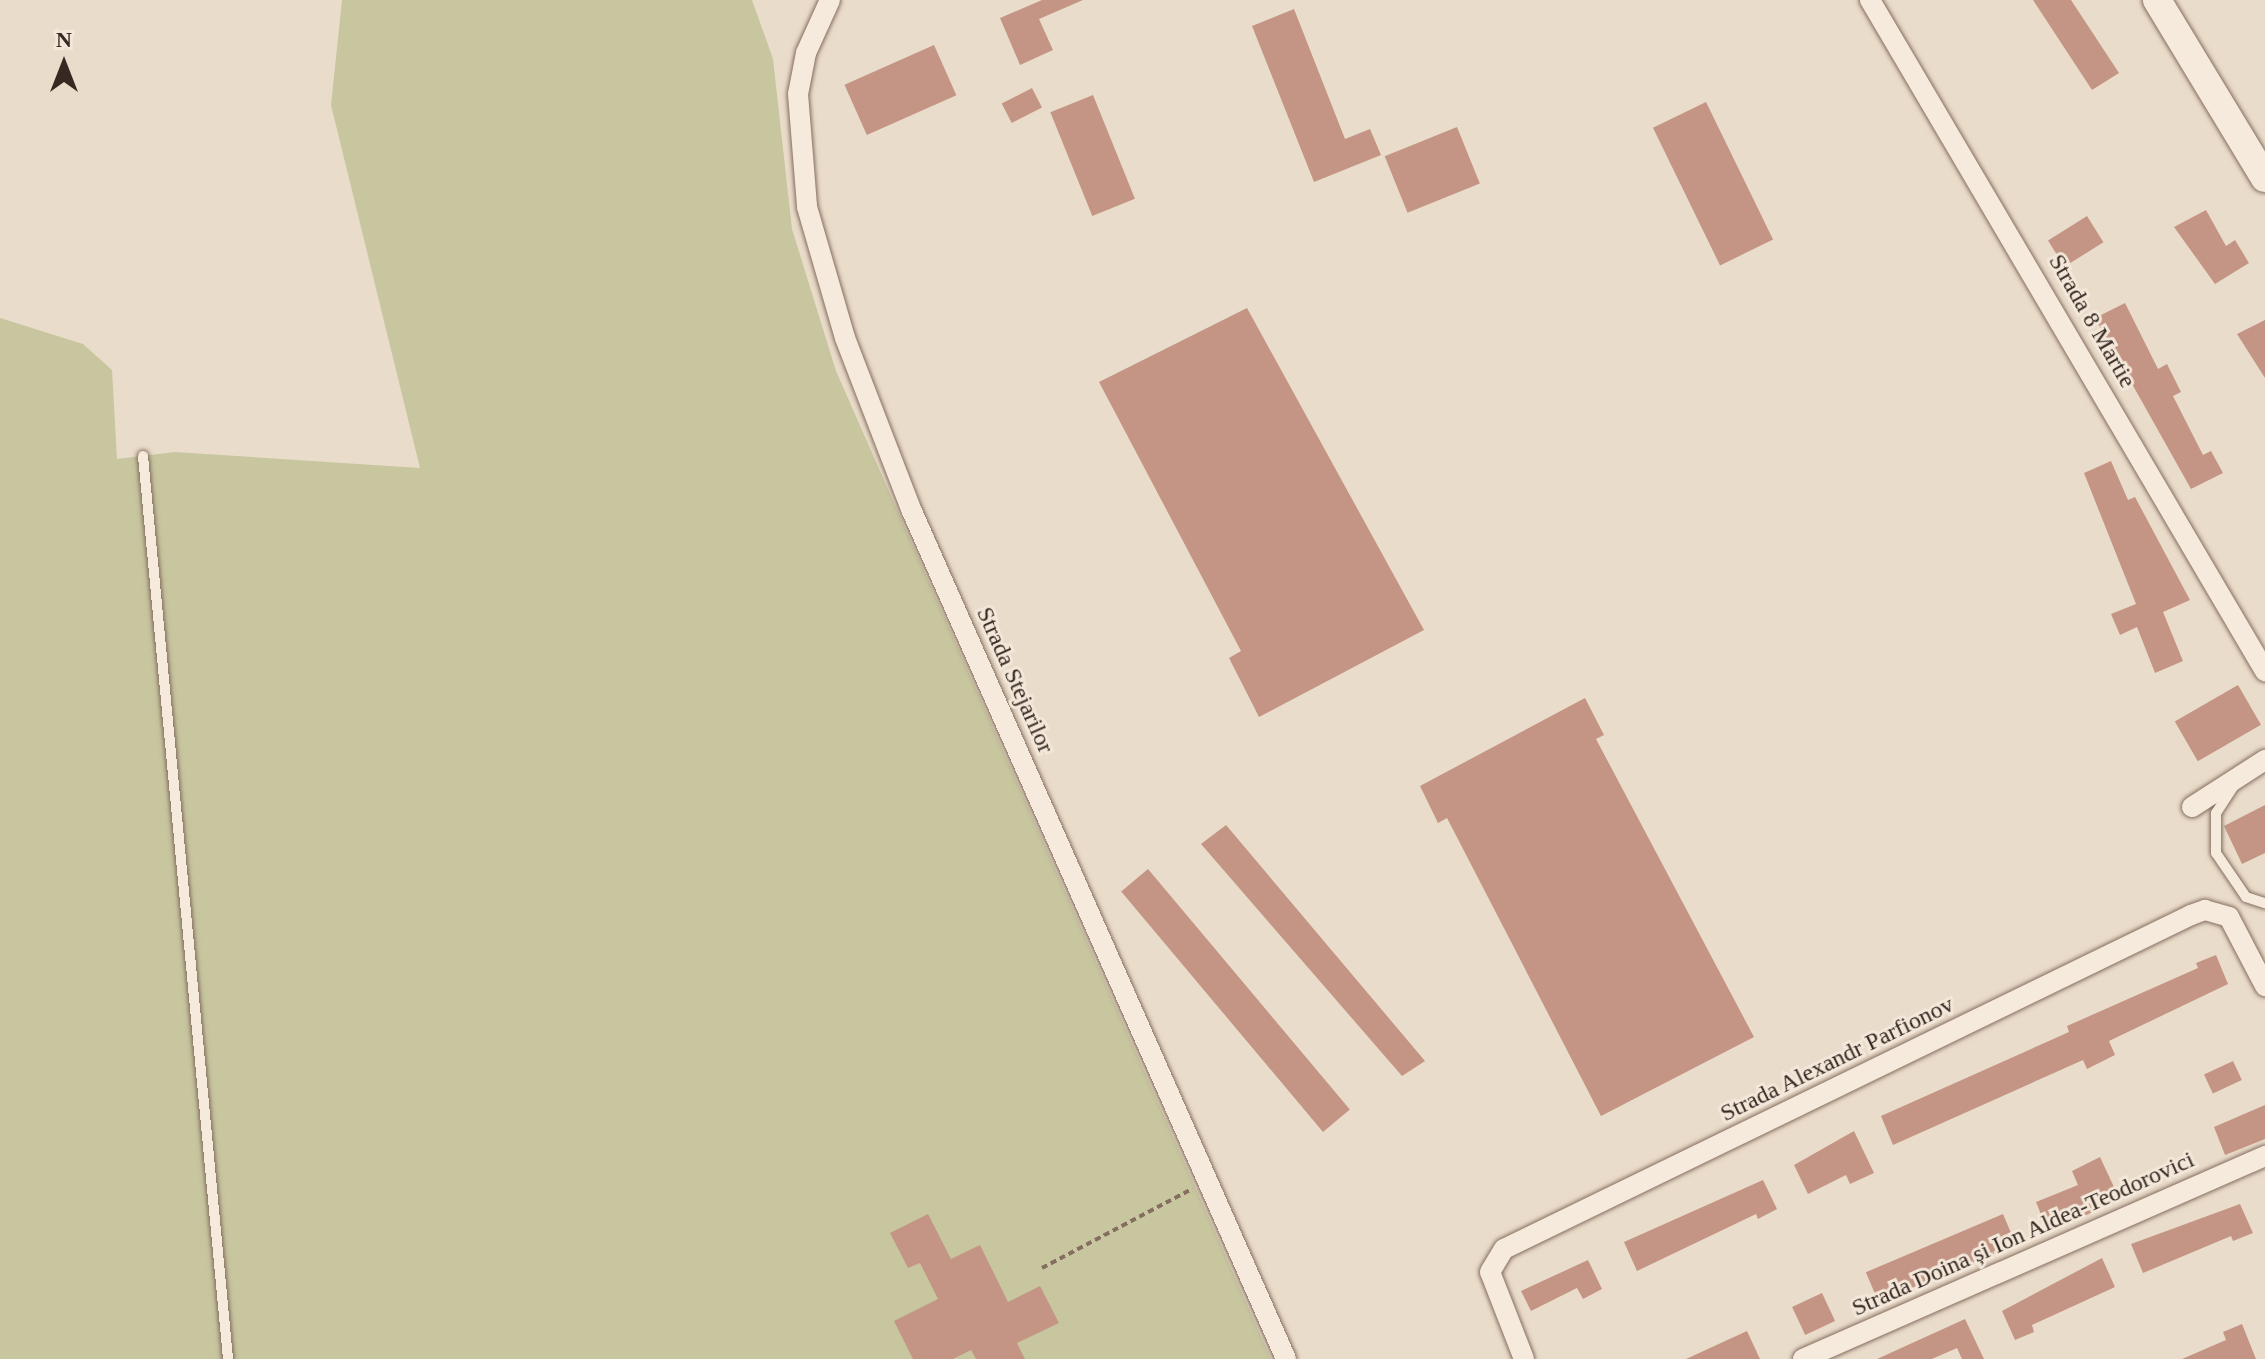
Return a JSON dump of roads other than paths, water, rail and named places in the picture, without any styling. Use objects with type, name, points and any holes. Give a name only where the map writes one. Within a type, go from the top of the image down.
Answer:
[{"type":"main road","points":[[2157,0],[2265,178]]},
{"type":"street","name":"Strada Stejarilor","points":[[830,0],[806,53],[798,94],[807,207],[845,338],[911,509],[1286,1359]]},
{"type":"street","name":"Strada 8 Martie","points":[[1870,0],[2265,671]]},
{"type":"street","points":[[2192,807],[2265,760]]},
{"type":"street","name":"Strada Alexandr Parfionov","points":[[1524,1359],[1490,1272],[1496,1255],[1504,1249],[2191,915],[2219,914],[2229,917],[2265,986]]},
{"type":"street","name":"Strada Doina și Ion Aldea-Teodorovici","points":[[1803,1359],[2265,1156]]},
{"type":"lane","points":[[143,456],[228,1359]]},
{"type":"lane","points":[[2240,776],[2216,813],[2216,853],[2246,897],[2265,903]]}]
